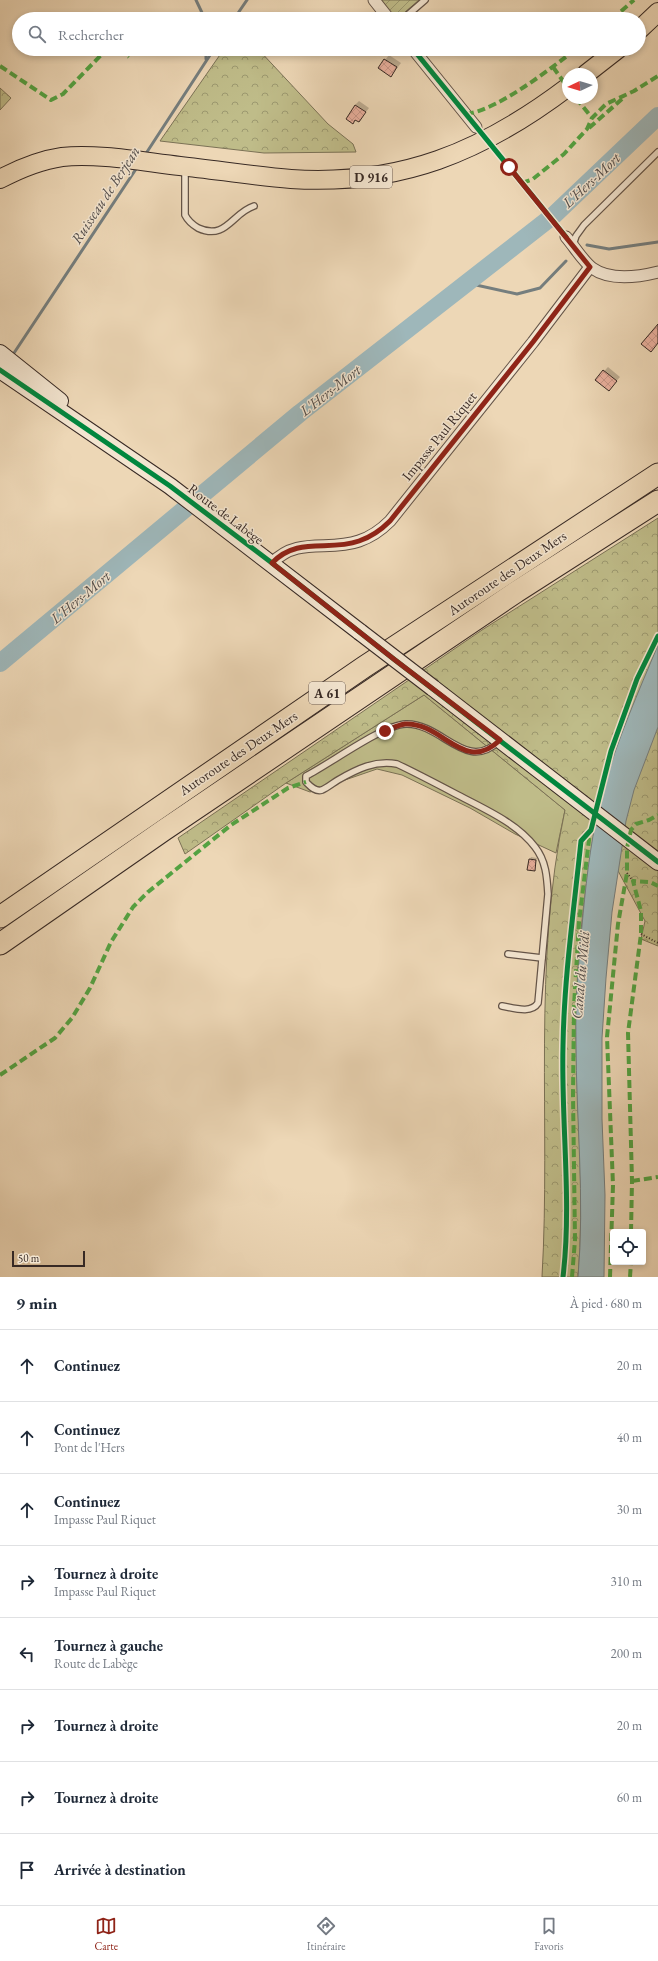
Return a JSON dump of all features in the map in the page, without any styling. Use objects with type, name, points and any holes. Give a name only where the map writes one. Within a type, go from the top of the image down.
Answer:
[{"type":"highway","name":"Autoroute des Deux Mers","points":[[0,917],[364,667],[658,474]]},
{"type":"highway","name":"Autoroute des Deux Mers","points":[[0,944],[171,826],[510,597],[658,501]]},
{"type":"main road","points":[[646,23],[658,12]]},
{"type":"main road","points":[[594,68],[609,56]]},
{"type":"main road","name":"D 916","points":[[0,179],[36,163],[63,157],[122,160],[299,179],[347,179],[388,174],[425,166],[484,141],[524,119],[562,91]]},
{"type":"main road","name":"D 916","points":[[0,192],[42,171],[84,163],[122,160]]},
{"type":"street","points":[[374,0],[383,12]]},
{"type":"street","points":[[419,56],[476,126]]},
{"type":"street","points":[[570,241],[590,267],[598,271],[623,277],[636,277],[658,272]]},
{"type":"street","name":"Impasse Paul Riquet","points":[[272,563],[284,552],[297,547],[349,544],[369,537],[385,526],[518,361],[590,267]]},
{"type":"street","name":"Route de Labège","points":[[0,353],[168,486],[272,563],[658,862]]},
{"type":"street","name":"Route de Labège","points":[[0,370],[168,486]]},
{"type":"lane","points":[[411,12],[425,0]]},
{"type":"lane","points":[[570,241],[576,236],[584,225],[658,152]]},
{"type":"lane","points":[[185,167],[185,215],[187,219],[195,226],[207,230],[221,230],[228,226],[244,211],[254,206]]},
{"type":"lane","points":[[500,740],[491,749],[469,752],[426,728],[406,724],[385,731],[349,750],[306,776],[306,782],[313,789],[321,790],[351,772],[374,763],[386,762],[397,764],[503,820],[521,833],[535,848],[544,862],[548,894],[538,1003],[535,1008],[530,1010],[502,1006]]},
{"type":"lane","points":[[508,954],[542,958]]},
{"type":"path","points":[[627,873],[633,881]]},
{"type":"path","points":[[641,934],[658,943]]},
{"type":"green space","points":[[375,0],[419,0],[405,12],[384,12]]},
{"type":"green space","points":[[219,56],[265,56],[328,124],[353,144],[356,152],[264,153],[160,141]]},
{"type":"green space","points":[[0,88],[11,98],[0,110]]},
{"type":"green space","points":[[658,518],[658,946],[641,939],[645,921],[595,828],[583,907],[578,961],[576,1041],[581,1218],[578,1277],[542,1277],[545,1160],[544,1043],[546,985],[549,926],[555,868],[565,810],[424,695],[286,783],[185,854],[178,838],[482,630]]},
{"type":"green space","points":[[424,695],[565,810],[556,853],[515,834],[470,808],[402,775],[377,769],[310,792],[286,783]]},
{"type":"water","name":"Canal du Midi","points":[[658,645],[658,727],[634,790],[626,821],[612,912],[606,978],[602,1038],[602,1119],[605,1195],[604,1277],[578,1277],[581,1218],[576,1071],[576,1010],[580,946],[588,868],[603,790],[628,717]]},
{"type":"building","points":[[384,59],[397,67],[391,77],[378,68]]},
{"type":"building","points":[[355,105],[366,112],[359,122],[355,120],[353,124],[346,119]]},
{"type":"building","points":[[658,324],[658,343],[651,352],[641,344]]},
{"type":"building","points":[[603,370],[617,381],[609,391],[595,380]]},
{"type":"building","points":[[529,859],[536,860],[535,871],[527,870]]},
{"type":"waterway","points":[[196,0],[202,12]]},
{"type":"waterway","name":"Ruisseau de Berjean","points":[[239,12],[247,0]]},
{"type":"waterway","name":"Ruisseau de Berjean","points":[[145,155],[209,56]]},
{"type":"waterway","name":"L'Hers-Mort","points":[[0,663],[300,413],[554,215],[658,116]]},
{"type":"waterway","name":"Ruisseau de Berjean","points":[[14,353],[138,166]]},
{"type":"waterway","points":[[587,245],[609,249],[658,242]]},
{"type":"waterway","points":[[467,283],[517,294],[540,288],[566,261]]},
{"type":"marked path","points":[[620,12],[634,0]]},
{"type":"marked path","points":[[0,66],[51,100],[63,94],[100,56]]},
{"type":"marked path","points":[[466,114],[479,111],[508,97],[523,88],[566,56]]},
{"type":"marked path","points":[[553,67],[562,80]]},
{"type":"marked path","points":[[522,183],[533,179],[564,154],[587,129],[592,118],[606,104],[634,91],[658,76]]},
{"type":"marked path","points":[[589,128],[622,99]]},
{"type":"marked path","points":[[581,104],[592,118]]},
{"type":"marked path","points":[[0,1075],[55,1038],[72,1018],[90,988],[111,942],[133,907],[148,892],[231,825],[288,788],[306,782]]},
{"type":"marked path","points":[[610,1277],[613,1185],[607,1037],[618,924],[627,873],[627,848],[631,830],[636,824],[649,820],[658,815]]},
{"type":"marked path","points":[[572,1277],[575,1240],[573,1095],[574,1006],[579,922],[590,832]]},
{"type":"marked path","points":[[631,1229],[632,1181],[628,1033],[641,934],[641,911],[633,881],[650,882],[658,886]]},
{"type":"marked path","points":[[632,1181],[658,1177]]},
{"type":"marked path","points":[[630,1277],[631,1265]]},
{"type":"cycle path","points":[[419,56],[566,237]]},
{"type":"cycle path","points":[[0,370],[170,486],[272,563],[395,660],[658,862]]},
{"type":"cycle path","points":[[563,1277],[567,1220],[563,1075],[565,995],[581,841],[591,830],[611,751],[637,679],[658,636]]},
{"type":"route","points":[[385,731],[406,724],[426,728],[469,752],[491,749],[500,740],[272,563],[284,552],[297,547],[349,544],[359,541],[380,530],[390,521],[533,342],[590,267],[509,167]]}]
